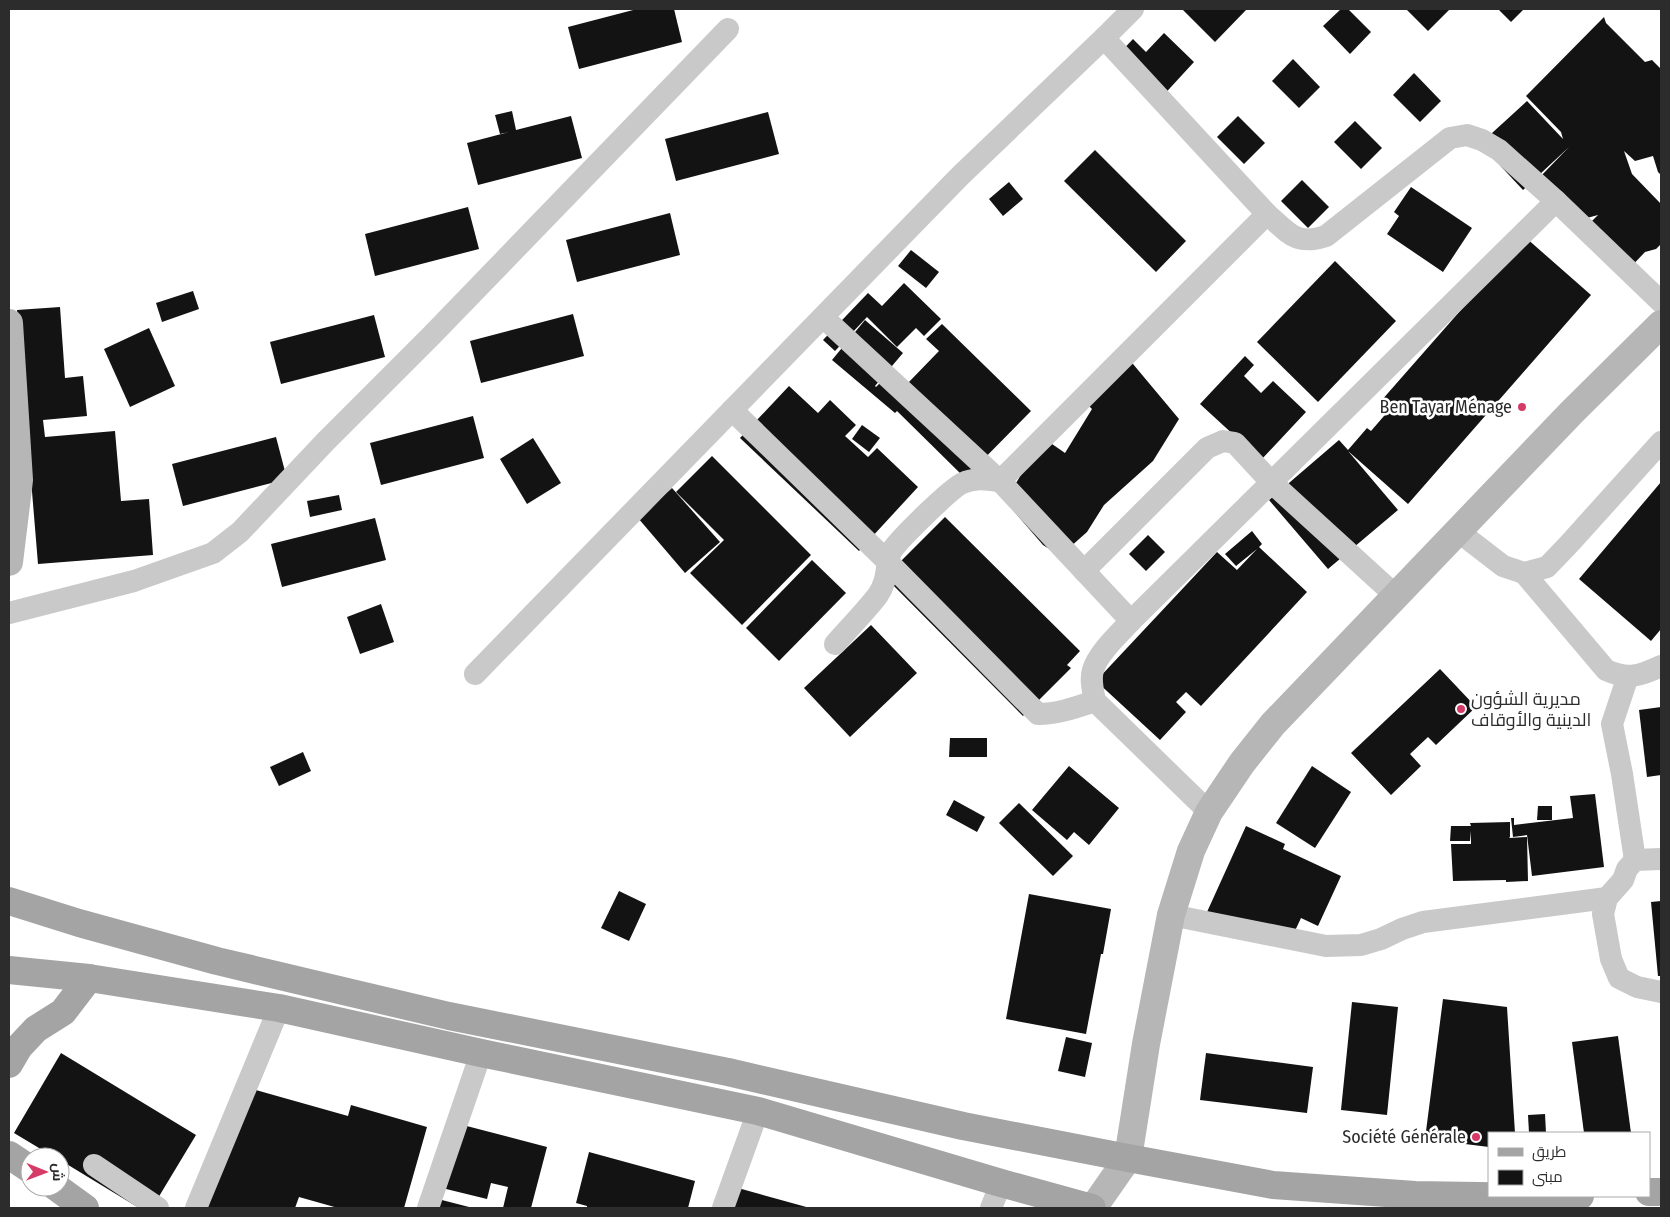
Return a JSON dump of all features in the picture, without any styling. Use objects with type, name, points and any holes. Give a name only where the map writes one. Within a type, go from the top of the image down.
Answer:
[{"type":"main road","points":[[9,323],[19,480],[9,562]]},
{"type":"main road","points":[[9,970],[88,978],[279,1008],[481,1053],[758,1111],[1001,1183],[1093,1208],[1128,1158],[1146,1044],[1171,916],[1190,851],[1209,812],[1242,763],[1273,724],[1572,412],[1661,324]]},
{"type":"main road","points":[[9,901],[79,923],[217,961],[449,1016],[728,1072],[963,1126],[1273,1185],[1415,1195],[1488,1196]]},
{"type":"main road","points":[[9,1064],[18,1046],[36,1029],[63,1012],[88,978]]},
{"type":"main road","points":[[70,1197],[85,1208]]},
{"type":"street","points":[[475,674],[824,318],[960,176],[1133,9]]},
{"type":"street","points":[[9,613],[134,581],[213,552],[240,532],[326,441],[439,328],[728,29]]},
{"type":"street","points":[[1104,38],[1267,214],[1291,236],[1303,240],[1313,240],[1326,236],[1450,138],[1466,135],[1482,140],[1499,150],[1556,201],[1661,302]]},
{"type":"street","points":[[1209,812],[1095,701],[1092,686],[1093,670],[1110,643],[1131,621],[1556,201]]},
{"type":"street","points":[[1000,482],[1267,214]]},
{"type":"street","points":[[824,318],[1000,482],[1131,621]]},
{"type":"street","points":[[732,410],[889,563],[1038,714],[1063,711],[1095,701]]},
{"type":"street","points":[[1084,571],[1207,448],[1222,441],[1235,443],[1271,482],[1396,596]]},
{"type":"street","points":[[1524,574],[1546,567],[1661,442]]},
{"type":"street","points":[[835,644],[877,595],[886,578],[891,553],[897,544],[944,497],[962,483],[978,478],[1000,482]]},
{"type":"street","points":[[1459,532],[1503,566],[1524,574],[1606,670],[1618,676],[1628,676],[1645,674],[1661,666]]},
{"type":"street","points":[[1628,676],[1612,724],[1622,774],[1635,860]]},
{"type":"street","points":[[1661,859],[1635,860],[1627,869],[1623,880],[1607,898],[1603,914],[1611,959],[1619,978],[1637,987],[1661,992]]},
{"type":"street","points":[[1171,916],[1326,946],[1361,945],[1423,922],[1607,898]]},
{"type":"street","points":[[196,1208],[279,1008]]},
{"type":"street","points":[[428,1208],[481,1053]]},
{"type":"street","points":[[724,1208],[758,1111]]},
{"type":"street","points":[[94,1165],[158,1208]]},
{"type":"street","points":[[992,1208],[1001,1183]]},
{"type":"building","points":[[637,9],[674,9],[682,42],[579,69],[568,27]]},
{"type":"building","points":[[1182,9],[1247,9],[1215,42]]},
{"type":"building","points":[[1341,9],[1348,9],[1371,32],[1350,54],[1323,26]]},
{"type":"building","points":[[1406,9],[1448,9],[1449,10],[1428,31]]},
{"type":"building","points":[[1498,9],[1524,9],[1511,22]]},
{"type":"building","points":[[1604,17],[1606,23],[1645,62],[1652,60],[1661,69],[1661,175],[1658,172],[1653,156],[1635,161],[1624,151],[1632,174],[1661,204],[1661,244],[1656,249],[1645,252],[1626,272],[1578,235],[1598,215],[1572,222],[1538,179],[1569,147],[1523,190],[1480,144],[1527,101],[1563,139],[1561,132],[1526,96]]},
{"type":"building","points":[[1164,33],[1194,62],[1159,100],[1115,58],[1133,39],[1146,52]]},
{"type":"building","points":[[1293,59],[1320,87],[1299,108],[1272,81]]},
{"type":"building","points":[[1414,73],[1441,101],[1420,122],[1393,95]]},
{"type":"building","points":[[512,111],[516,130],[571,116],[582,158],[478,185],[467,143],[509,132],[500,134],[495,115]]},
{"type":"building","points":[[768,112],[779,154],[676,181],[665,139]]},
{"type":"building","points":[[1238,116],[1265,143],[1244,164],[1217,137]]},
{"type":"building","points":[[1355,121],[1382,148],[1361,169],[1334,142]]},
{"type":"building","points":[[1095,150],[1186,241],[1156,272],[1064,181]]},
{"type":"building","points":[[1302,180],[1329,207],[1308,228],[1281,201]]},
{"type":"building","points":[[1009,182],[1023,199],[1003,216],[989,199]]},
{"type":"building","points":[[1411,187],[1472,228],[1443,272],[1387,234],[1399,216],[1394,212]]},
{"type":"building","points":[[468,207],[479,249],[375,276],[365,234]]},
{"type":"building","points":[[670,213],[680,255],[577,282],[566,240]]},
{"type":"building","points":[[1525,237],[1591,295],[1408,504],[1348,451],[1398,510],[1328,569],[1269,500],[1339,440],[1348,450],[1367,428],[1371,431],[1390,409],[1381,401]]},
{"type":"building","points":[[911,250],[939,272],[926,288],[898,266]]},
{"type":"building","points":[[1335,261],[1396,321],[1318,402],[1257,342]]},
{"type":"building","points":[[904,283],[941,319],[924,336],[916,328],[897,347],[867,317],[835,351],[823,340],[868,293],[882,306]]},
{"type":"building","points":[[193,291],[199,309],[162,322],[156,303]]},
{"type":"building","points":[[60,307],[65,378],[83,376],[87,416],[43,420],[45,437],[115,431],[121,501],[149,499],[153,555],[38,564],[17,310]]},
{"type":"building","points":[[573,314],[584,356],[481,383],[470,341]]},
{"type":"building","points":[[374,315],[385,357],[281,384],[270,342]]},
{"type":"building","points":[[865,320],[903,353],[876,387],[893,370],[907,384],[939,351],[926,339],[942,324],[1031,411],[965,478],[897,411],[895,413],[832,360]]},
{"type":"building","points":[[149,328],[175,386],[130,407],[104,349]]},
{"type":"building","points":[[1245,356],[1254,365],[1244,376],[1261,393],[1273,381],[1306,412],[1261,460],[1200,404]]},
{"type":"building","points":[[1127,360],[1133,364],[1179,419],[1153,461],[1104,505],[1087,532],[1060,556],[1043,545],[1005,501],[1027,465],[1052,444],[1065,453],[1092,409],[1089,406]]},
{"type":"building","points":[[789,386],[818,413],[830,400],[856,425],[845,436],[868,457],[877,448],[918,487],[859,551],[740,438]]},
{"type":"building","points":[[473,416],[484,458],[381,485],[370,443]]},
{"type":"building","points":[[862,425],[880,438],[869,452],[852,439]]},
{"type":"building","points":[[276,437],[287,479],[183,506],[172,464]]},
{"type":"building","points":[[533,438],[561,483],[527,504],[500,459]]},
{"type":"building","points":[[712,456],[811,555],[742,625],[690,573],[724,540],[676,492]]},
{"type":"building","points":[[1661,482],[1661,629],[1651,641],[1579,579]]},
{"type":"building","points":[[672,488],[720,542],[685,573],[638,518]]},
{"type":"building","points":[[339,495],[342,510],[310,517],[307,501]]},
{"type":"building","points":[[945,517],[1080,651],[1067,665],[1071,668],[1023,716],[885,577]]},
{"type":"building","points":[[375,518],[386,560],[282,587],[271,544]]},
{"type":"building","points":[[1252,531],[1262,544],[1259,547],[1307,592],[1201,706],[1186,692],[1176,702],[1186,712],[1160,740],[1096,681],[1217,552],[1237,570],[1257,549],[1236,566],[1225,554]]},
{"type":"building","points":[[1148,535],[1165,552],[1146,571],[1129,554]]},
{"type":"building","points":[[812,560],[846,593],[779,661],[746,628]]},
{"type":"building","points":[[381,604],[394,642],[360,654],[347,617]]},
{"type":"building","points":[[871,625],[917,673],[850,737],[804,688]]},
{"type":"building","points":[[1440,669],[1476,707],[1436,745],[1428,737],[1410,754],[1421,766],[1391,795],[1351,753]]},
{"type":"building","points":[[1661,707],[1661,775],[1647,777],[1639,710]]},
{"type":"building","points":[[950,738],[987,738],[987,757],[949,757]]},
{"type":"building","points":[[303,752],[311,771],[279,786],[270,767]]},
{"type":"building","points":[[1069,766],[1119,808],[1089,845],[1074,832],[1067,840],[1032,810]]},
{"type":"building","points":[[1312,766],[1351,792],[1315,848],[1276,823]]},
{"type":"building","points":[[1595,794],[1604,867],[1532,876],[1527,835],[1513,837],[1511,818],[1514,818],[1514,825],[1573,818],[1570,796]]},
{"type":"building","points":[[954,800],[985,817],[977,832],[946,815]]},
{"type":"building","points":[[1019,803],[1073,856],[1053,876],[999,823]]},
{"type":"building","points":[[1538,806],[1552,806],[1552,820],[1537,820]]},
{"type":"building","points":[[1510,822],[1509,838],[1527,837],[1528,881],[1453,881],[1451,844],[1471,844],[1471,831],[1470,841],[1450,841],[1451,826],[1471,826],[1470,823]]},
{"type":"building","points":[[1246,826],[1285,844],[1283,849],[1341,876],[1318,926],[1301,918],[1287,948],[1207,912]]},
{"type":"building","points":[[619,891],[646,904],[629,941],[601,928]]},
{"type":"building","points":[[1029,894],[1111,909],[1086,1034],[1006,1019]]},
{"type":"building","points":[[1661,901],[1661,976],[1658,976],[1651,902]]},
{"type":"building","points":[[1443,999],[1507,1007],[1515,1132],[1488,1132],[1488,1147],[1425,1139]]},
{"type":"building","points":[[1352,1002],[1398,1007],[1387,1115],[1341,1110]]},
{"type":"building","points":[[1618,1036],[1631,1132],[1584,1132],[1572,1042]]},
{"type":"building","points":[[1066,1037],[1092,1043],[1085,1077],[1058,1071]]},
{"type":"building","points":[[61,1053],[196,1135],[152,1208],[139,1208],[70,1166],[70,1147],[37,1147],[14,1133]]},
{"type":"building","points":[[1206,1053],[1313,1067],[1307,1113],[1200,1100]]},
{"type":"building","points":[[238,1085],[348,1116],[351,1105],[427,1127],[404,1208],[338,1208],[299,1197],[295,1208],[190,1208]]},
{"type":"building","points":[[1545,1114],[1546,1132],[1529,1132],[1528,1115]]},
{"type":"building","points":[[459,1124],[547,1147],[531,1208],[503,1208],[508,1187],[491,1183],[487,1199],[442,1188]]},
{"type":"building","points":[[589,1152],[695,1181],[688,1208],[587,1208],[587,1206],[576,1203]]},
{"type":"building","points":[[731,1186],[810,1208],[725,1208]]},
{"type":"building","points":[[434,1198],[473,1208],[431,1208]]},
{"type":"place","name":"Ben Tayar Ménage","points":[[1522,407]]},
{"type":"place","name":"مديرية الشؤون الدينية والأوقاف","points":[[1461,709]]},
{"type":"place","name":"Société Générale","points":[[1476,1137]]}]
